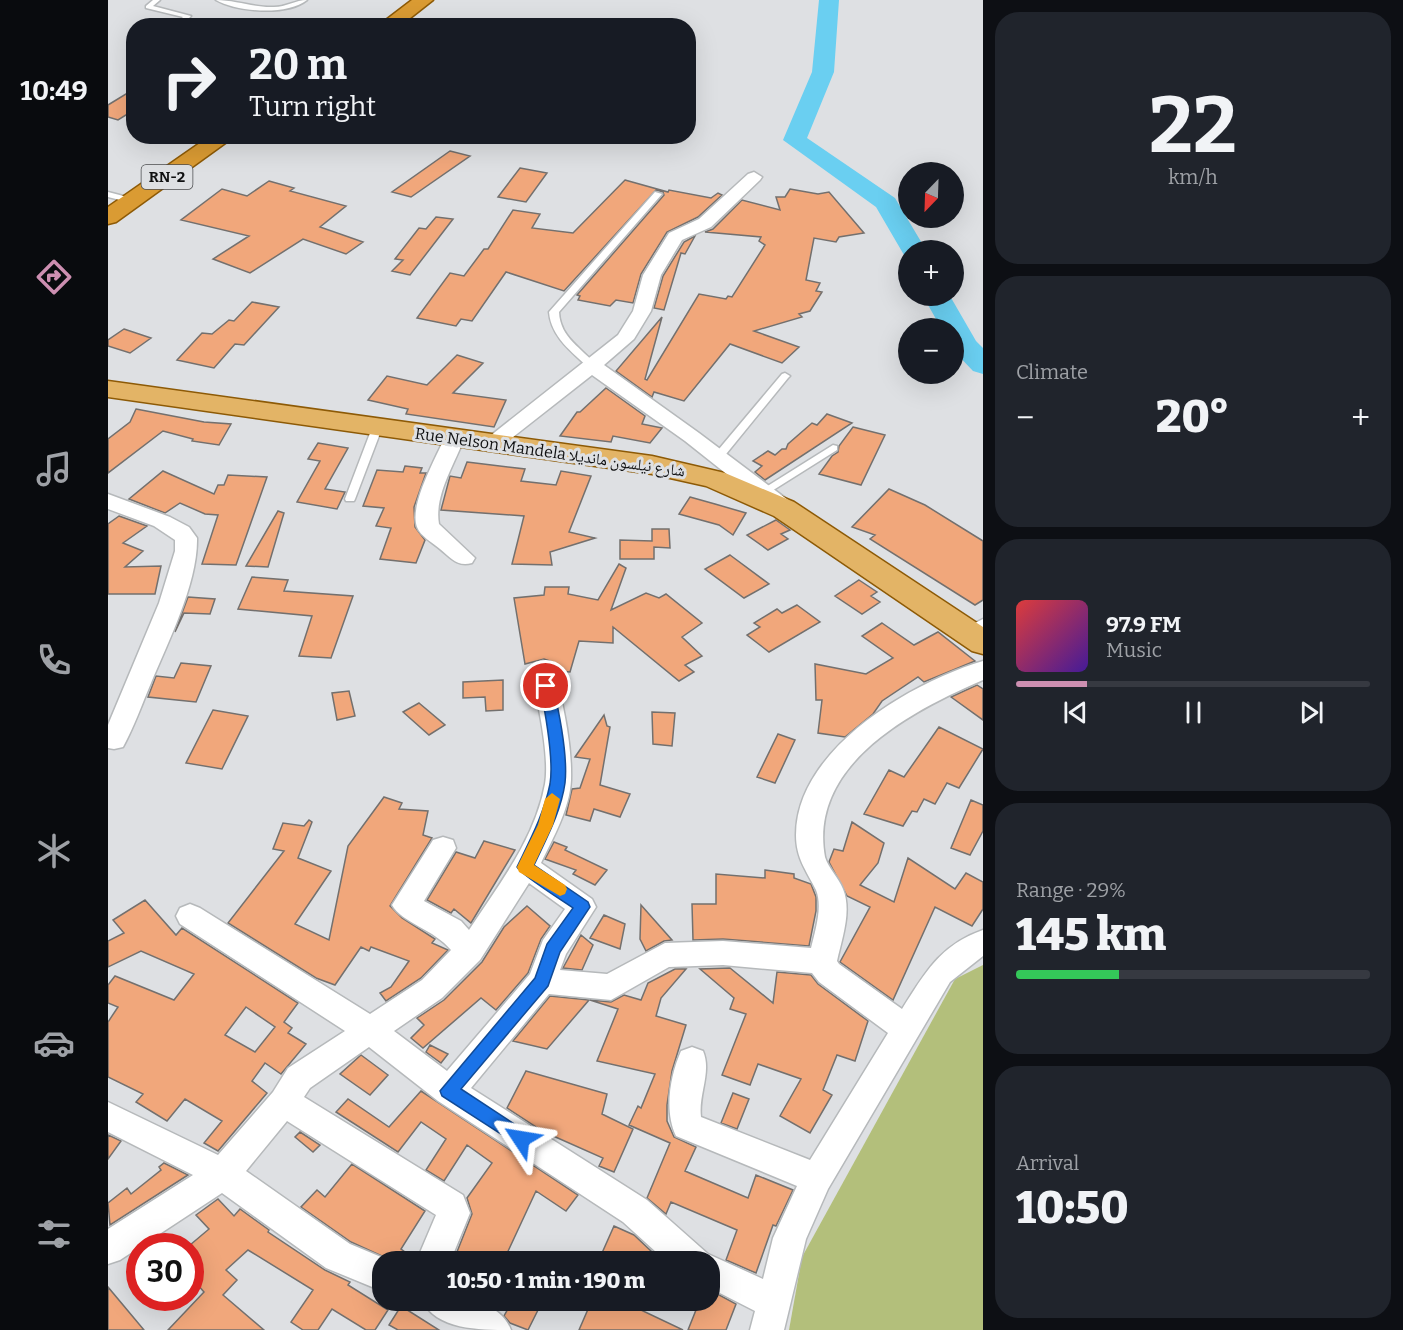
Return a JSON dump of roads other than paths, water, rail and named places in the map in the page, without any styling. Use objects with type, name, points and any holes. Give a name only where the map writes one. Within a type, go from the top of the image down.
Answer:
[{"type":"highway","points":[[397,18],[424,0]]},
{"type":"highway","name":"RN-2","points":[[108,217],[214,144]]},
{"type":"main road","name":"Rue Nelson Mandela شارع نيلسون مانديلا","points":[[108,389],[689,471],[773,500],[978,633]]},
{"type":"street","points":[[492,444],[625,339],[642,311],[652,275],[675,237],[705,223],[754,177]]},
{"type":"street","points":[[592,366],[718,457],[773,500]]},
{"type":"street","points":[[454,439],[428,508],[426,520],[428,526],[464,558]]},
{"type":"street","points":[[108,501],[182,532],[188,541],[187,555],[159,633],[114,740]]},
{"type":"street","points":[[108,1248],[223,1174],[284,1102],[299,1078],[432,989],[470,951],[488,927],[525,867],[546,825],[558,782],[553,718],[543,670]]},
{"type":"street","points":[[822,963],[832,905],[830,890],[812,858],[810,833],[814,805],[828,778],[854,746],[909,704],[983,670]]},
{"type":"street","points":[[443,848],[406,905],[451,929],[470,951]]},
{"type":"street","points":[[449,1091],[542,981],[553,949],[582,907],[544,878],[525,867]]},
{"type":"street","points":[[190,916],[371,1031],[449,1091],[594,1187],[635,1211],[657,1233],[681,1251]]},
{"type":"street","points":[[720,1278],[770,1316],[790,1239],[817,1178],[908,1030],[940,973],[964,952],[983,942]]},
{"type":"street","points":[[542,981],[611,987],[665,955],[723,953],[804,958],[822,963],[829,973],[908,1030]]},
{"type":"street","points":[[692,1061],[684,1107],[687,1126],[709,1137],[817,1178]]},
{"type":"street","points":[[284,1102],[451,1206],[454,1213],[438,1251]]},
{"type":"street","points":[[108,1116],[223,1174],[338,1256],[372,1270]]},
{"type":"street","points":[[459,1311],[494,1330]]},
{"type":"lane","points":[[157,0],[148,7],[188,16],[186,18]]},
{"type":"lane","points":[[219,0],[281,11],[292,8],[304,0]]},
{"type":"lane","points":[[108,194],[132,201]]},
{"type":"lane","points":[[592,366],[560,333],[553,322],[554,312],[658,194]]},
{"type":"lane","points":[[718,457],[785,376]]},
{"type":"lane","points":[[350,499],[377,428]]},
{"type":"lane","points":[[773,500],[833,448]]},
{"type":"waterway","points":[[829,0],[823,72],[795,140],[886,203],[907,240]]},
{"type":"waterway","points":[[943,306],[964,345],[983,365]]}]
